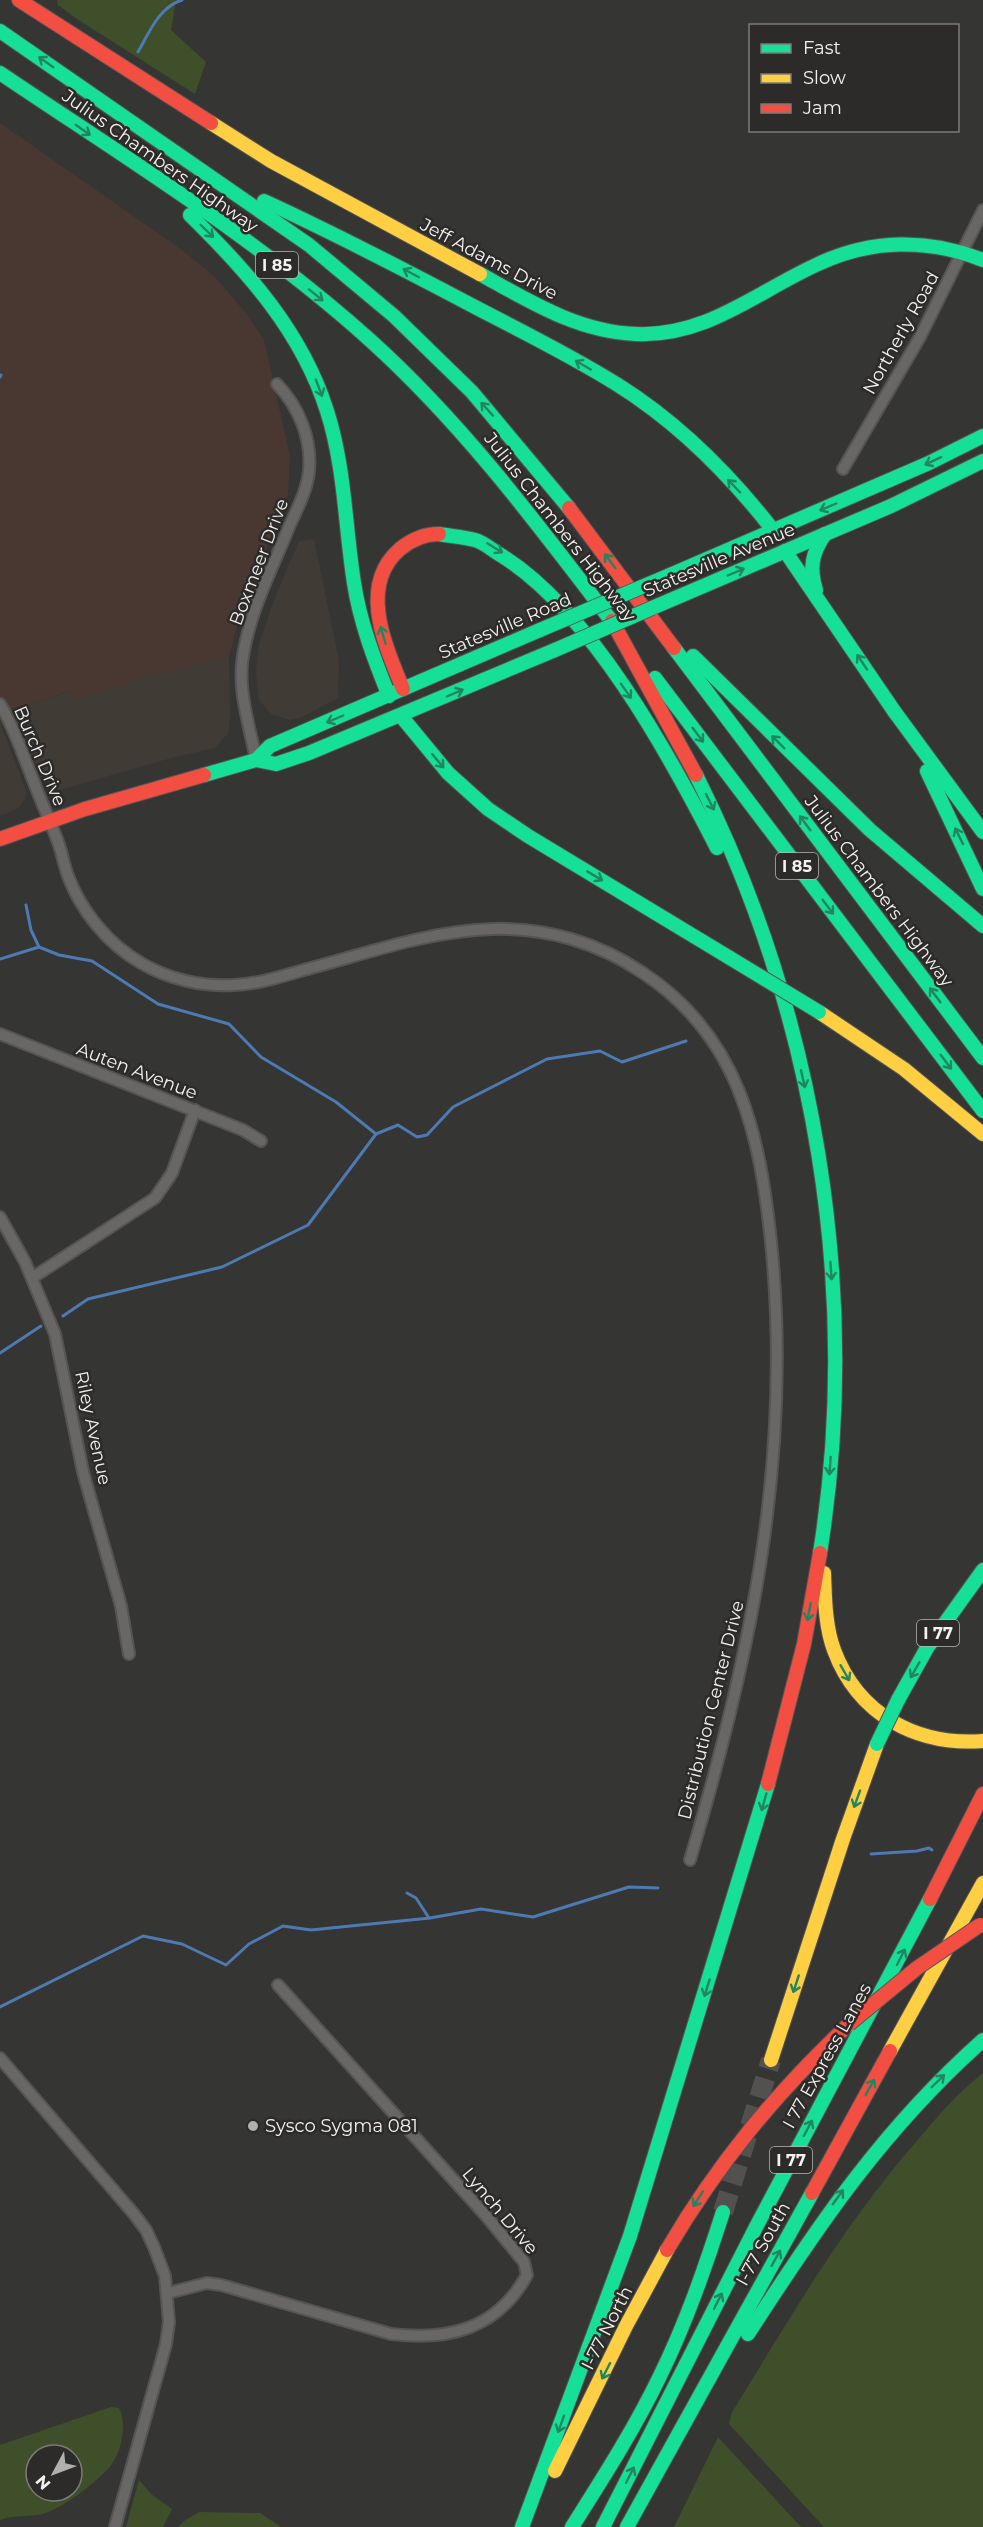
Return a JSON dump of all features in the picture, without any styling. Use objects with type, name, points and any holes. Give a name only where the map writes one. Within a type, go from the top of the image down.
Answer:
[{"type":"main road","name":"Jeff Adams Drive","points":[[19,0],[280,166],[543,308],[587,327],[643,335],[663,334],[693,327],[736,310],[816,265],[872,246],[911,243],[938,246],[983,260]]},
{"type":"main road","name":"Julius Chambers Highway","points":[[0,31],[338,267],[438,357],[528,456],[983,1058]]},
{"type":"main road","name":"Julius Chambers Highway","points":[[0,73],[288,273],[344,318],[397,366],[446,416],[494,469],[612,621],[983,1111]]},
{"type":"main road","points":[[150,176],[247,272],[284,322],[313,372],[327,411],[337,451],[351,567],[361,620],[389,696],[401,716],[448,773],[488,809],[528,836],[819,1012],[909,1070],[983,1134]]},
{"type":"main road","points":[[215,179],[349,240],[575,360],[656,412],[688,439],[758,511],[894,711],[983,832]]},
{"type":"main road","name":"Statesville Avenue","points":[[773,531],[929,463],[983,436]]},
{"type":"main road","name":"Statesville Avenue","points":[[401,716],[915,495],[983,461]]},
{"type":"main road","name":"Statesville Road","points":[[256,760],[270,746],[773,531]]},
{"type":"main road","points":[[401,716],[403,689],[386,646],[378,612],[380,580],[395,554],[412,541],[422,537],[455,533],[490,544],[524,569],[599,653],[635,703],[674,766],[708,829],[738,894],[789,1022]]},
{"type":"main road","points":[[819,598],[812,578],[811,562],[825,534]]},
{"type":"main road","points":[[645,608],[848,812],[904,862],[983,926]]},
{"type":"main road","points":[[612,621],[694,771],[732,848],[770,951],[789,1022],[816,1148],[832,1276],[833,1405],[824,1534],[828,1627],[838,1660],[856,1690],[882,1715],[913,1733],[950,1742],[983,1741]]},
{"type":"main road","points":[[894,711],[931,780],[983,889]]},
{"type":"main road","name":"Statesville Road","points":[[0,839],[49,821],[256,760],[276,764],[339,742],[401,716]]},
{"type":"main road","points":[[524,2527],[632,2231],[758,1823],[792,1697],[824,1534]]},
{"type":"main road","name":"I 77","points":[[771,2060],[843,1839],[877,1744],[927,1648],[983,1570]]},
{"type":"main road","name":"I 77 Express Lanes","points":[[603,2527],[983,1794]]},
{"type":"main road","name":"I-77 South","points":[[627,2527],[983,1883]]},
{"type":"main road","name":"I-77 North","points":[[524,2527],[665,2253],[731,2151],[786,2086],[849,2024],[917,1968],[982,1924]]},
{"type":"main road","points":[[656,2475],[820,2223],[857,2171],[915,2103],[983,2040]]},
{"type":"main road","points":[[572,2527],[635,2423],[670,2356],[694,2299],[723,2212]]},
{"type":"street","name":"Northerly Road","points":[[843,469],[920,337],[983,210]]},
{"type":"street","name":"Boxmeer Drive","points":[[256,760],[244,697],[242,658],[260,596],[304,493],[309,470],[308,446],[302,421],[292,400],[277,384]]},
{"type":"street","name":"Burch Drive","points":[[0,704],[12,725],[49,821]]},
{"type":"street","name":"Distribution Center Drive","points":[[49,821],[74,890],[90,916],[109,939],[131,957],[171,977],[217,985],[248,984],[434,935],[498,928],[539,932],[600,949],[656,981],[685,1008],[721,1054],[738,1085],[750,1118],[763,1183],[775,1302],[776,1415],[770,1495],[754,1606],[729,1722],[690,1860]]},
{"type":"street","name":"Auten Avenue","points":[[0,1034],[195,1110],[243,1130],[261,1142]]},
{"type":"street","points":[[32,1278],[155,1198],[172,1173],[195,1110]]},
{"type":"street","name":"Riley Avenue","points":[[0,1217],[32,1278],[58,1344],[83,1472],[116,1587],[129,1654]]},
{"type":"street","name":"Lynch Drive","points":[[168,2293],[207,2283],[221,2285],[391,2334],[420,2338],[446,2335],[476,2325],[497,2312],[517,2293],[527,2275],[524,2262],[487,2217],[278,1985]]},
{"type":"street","points":[[0,2058],[134,2214],[154,2247],[165,2276],[169,2322],[166,2343],[115,2527]]},
{"type":"shaded area","points":[[0,123],[182,250],[214,276],[246,313],[264,340],[290,456],[288,496],[243,605],[229,657],[145,678],[72,701],[69,691],[17,710],[0,713]]},
{"type":"shaded area","points":[[314,539],[339,661],[338,698],[302,717],[290,720],[271,714],[259,700],[256,671],[259,644],[274,600],[299,541]]},
{"type":"shaded area","points":[[229,657],[230,718],[228,733],[215,748],[171,758],[53,792],[38,772],[17,710],[70,691],[72,700],[145,678]]},
{"type":"shaded area","points":[[0,722],[27,794],[19,808],[0,816]]},
{"type":"green space","points":[[57,0],[176,0],[171,30],[206,62],[195,94],[77,19],[58,5]]},
{"type":"green space","points":[[983,2073],[983,2527],[824,2527],[729,2424],[731,2414],[818,2274],[864,2206],[940,2114]]},
{"type":"green space","points":[[111,2407],[119,2408],[123,2431],[116,2457],[107,2470],[84,2490],[84,2443],[24,2443],[24,2503],[66,2503],[46,2513],[0,2520],[0,2445]]},
{"type":"green space","points":[[718,2437],[801,2527],[674,2527]]},
{"type":"green space","points":[[139,2480],[151,2494],[172,2509],[163,2527],[126,2527]]},
{"type":"green space","points":[[199,2512],[260,2513],[281,2527],[178,2527]]},
{"type":"waterway","points":[[138,52],[161,15],[167,8],[182,0]]},
{"type":"waterway","points":[[26,905],[31,930],[39,947]]},
{"type":"waterway","points":[[0,959],[39,947],[59,955],[92,961],[158,1004],[229,1024],[261,1057],[336,1102],[376,1134]]},
{"type":"waterway","points":[[63,1316],[88,1299],[222,1267],[308,1225],[376,1134],[398,1125],[417,1137],[427,1135],[453,1107],[547,1059],[600,1051],[622,1062],[686,1041]]},
{"type":"waterway","points":[[0,1353],[41,1326]]},
{"type":"waterway","points":[[871,1854],[929,1848],[932,1850]]},
{"type":"waterway","points":[[0,2007],[143,1936],[182,1944],[226,1965],[249,1944],[283,1926],[311,1930],[430,1918],[481,1909],[533,1917],[629,1887],[658,1888]]},
{"type":"waterway","points":[[407,1893],[416,1898],[429,1918]]},
{"type":"tunnel","points":[[723,2212],[771,2060]]},
{"type":"traffic: fast","points":[[0,31],[309,245],[394,316],[472,392],[569,508]]},
{"type":"traffic: fast","points":[[0,73],[237,234],[283,268],[371,341],[467,439],[526,510],[610,619]]},
{"type":"traffic: fast","points":[[264,201],[423,279],[565,354],[618,385],[661,416],[702,451],[739,489],[773,530]]},
{"type":"traffic: fast","points":[[190,215],[252,281],[271,305],[288,329],[316,382],[327,411],[338,453],[351,562],[360,612],[389,696]]},
{"type":"traffic: fast","points":[[480,274],[574,321],[594,328],[636,334],[661,333],[708,321],[816,265],[857,250],[899,244],[920,245],[941,248],[983,260]]},
{"type":"traffic: fast","points":[[670,575],[929,463],[983,436]]},
{"type":"traffic: fast","points":[[652,608],[891,506],[983,461]]},
{"type":"traffic: fast","points":[[439,534],[471,539],[484,544],[533,579],[565,610],[595,646],[651,728],[717,848]]},
{"type":"traffic: fast","points":[[816,590],[813,561],[825,534]]},
{"type":"traffic: fast","points":[[785,551],[894,711],[983,832]]},
{"type":"traffic: fast","points":[[540,630],[670,575]]},
{"type":"traffic: fast","points":[[555,650],[652,608]]},
{"type":"traffic: fast","points":[[256,760],[270,746],[540,630]]},
{"type":"traffic: fast","points":[[674,648],[983,1058]]},
{"type":"traffic: fast","points":[[204,775],[256,760],[276,764],[309,753],[555,650]]},
{"type":"traffic: fast","points":[[693,656],[870,830],[983,926]]},
{"type":"traffic: fast","points":[[655,678],[983,1111]]},
{"type":"traffic: fast","points":[[401,716],[448,773],[488,809],[528,836],[730,958]]},
{"type":"traffic: fast","points":[[927,771],[983,889]]},
{"type":"traffic: fast","points":[[696,775],[737,866],[771,960],[799,1056],[818,1154],[831,1254],[835,1354],[832,1454],[820,1553]]},
{"type":"traffic: fast","points":[[730,958],[819,1012]]},
{"type":"traffic: fast","points":[[898,1700],[927,1648],[983,1570]]},
{"type":"traffic: fast","points":[[877,1744],[898,1700]]},
{"type":"traffic: fast","points":[[522,2527],[630,2236],[768,1784]]},
{"type":"traffic: fast","points":[[603,2527],[756,2227],[930,1899]]},
{"type":"traffic: fast","points":[[748,2334],[827,2216],[855,2179],[947,2073],[983,2040]]},
{"type":"traffic: fast","points":[[627,2527],[812,2193]]},
{"type":"traffic: fast","points":[[572,2527],[629,2434],[660,2376],[694,2295],[723,2212]]},
{"type":"traffic: slow","points":[[211,123],[271,161],[480,274]]},
{"type":"traffic: slow","points":[[819,1012],[904,1069],[983,1134]]},
{"type":"traffic: slow","points":[[824,1573],[826,1612],[834,1650],[845,1673],[874,1709],[913,1732],[935,1738],[983,1741]]},
{"type":"traffic: slow","points":[[771,2060],[843,1839],[877,1744]]},
{"type":"traffic: slow","points":[[890,2051],[983,1883]]},
{"type":"traffic: slow","points":[[555,2471],[626,2326],[667,2250]]},
{"type":"traffic: jam","points":[[19,0],[211,123]]},
{"type":"traffic: jam","points":[[569,508],[674,648]]},
{"type":"traffic: jam","points":[[403,689],[383,636],[379,617],[380,581],[387,564],[400,549],[418,538],[439,534]]},
{"type":"traffic: jam","points":[[612,621],[696,775]]},
{"type":"traffic: jam","points":[[0,839],[85,809],[204,775]]},
{"type":"traffic: jam","points":[[768,1784],[804,1644],[820,1553]]},
{"type":"traffic: jam","points":[[930,1899],[983,1794]]},
{"type":"traffic: jam","points":[[849,2024],[917,1968],[980,1925]]},
{"type":"traffic: jam","points":[[667,2250],[686,2218],[750,2130],[797,2076],[849,2024]]},
{"type":"traffic: jam","points":[[812,2193],[890,2051]]},
{"type":"place","name":"Sysco Sygma 081","points":[[253,2126]]}]
